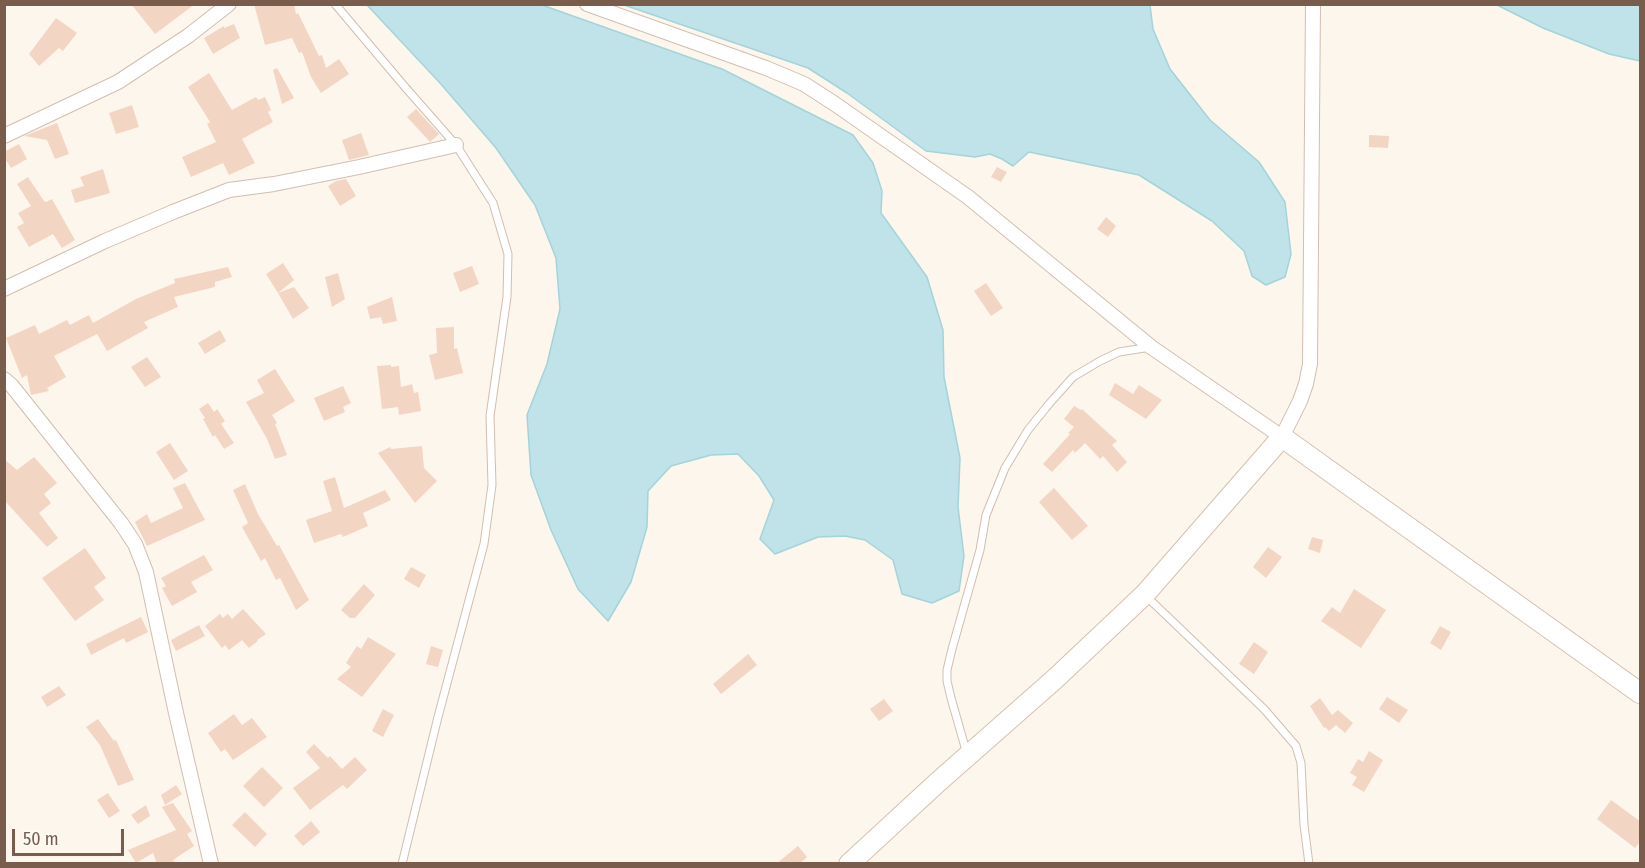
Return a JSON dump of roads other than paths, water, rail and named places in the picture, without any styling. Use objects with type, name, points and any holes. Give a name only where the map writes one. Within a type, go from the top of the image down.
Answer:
[{"type":"main road","points":[[849,864],[1056,678],[1144,594],[1281,437],[1641,693]]},
{"type":"street","points":[[4,136],[118,82],[188,36],[229,4]]},
{"type":"street","points":[[587,4],[766,68],[804,84],[968,197],[1151,347],[1281,437],[1300,401],[1310,364],[1313,4]]},
{"type":"street","points":[[4,289],[105,241],[229,190],[348,170],[456,146]]},
{"type":"street","points":[[4,379],[121,522],[135,544],[146,572],[210,864]]},
{"type":"lane","points":[[335,4],[456,146],[493,203],[508,254],[507,297],[490,416],[492,485],[484,544],[402,864]]},
{"type":"lane","points":[[968,756],[951,698],[947,670],[980,550],[986,516],[1005,468],[1028,430],[1073,377],[1119,352],[1151,347]]},
{"type":"lane","points":[[1144,594],[1264,709],[1296,746],[1301,764],[1304,825],[1309,864]]},
{"type":"water","points":[[367,5],[542,5],[722,69],[853,135],[873,163],[882,191],[881,213],[927,277],[943,330],[944,377],[960,458],[958,507],[964,556],[959,591],[932,603],[902,594],[893,560],[865,540],[845,536],[818,537],[775,554],[760,539],[774,500],[759,476],[738,454],[711,455],[671,466],[648,491],[647,527],[631,582],[608,621],[578,589],[551,530],[531,475],[527,415],[547,364],[560,309],[556,258],[535,205],[496,148],[440,83]]},
{"type":"water","points":[[624,5],[1150,5],[1153,29],[1170,69],[1210,120],[1259,162],[1285,202],[1291,254],[1285,277],[1266,285],[1252,276],[1244,251],[1212,221],[1139,175],[1029,152],[1013,166],[990,154],[975,157],[926,151],[847,93],[808,68]]},
{"type":"water","points":[[1497,5],[1640,5],[1640,61],[1609,54],[1543,28]]}]
